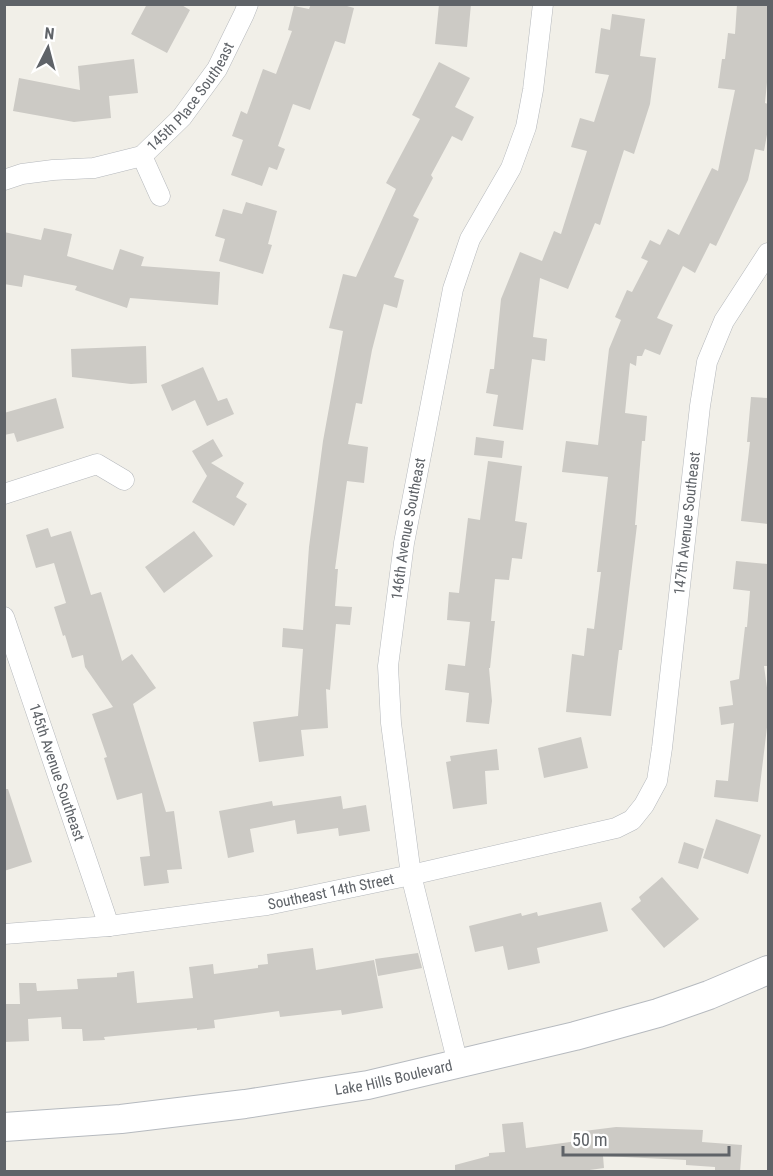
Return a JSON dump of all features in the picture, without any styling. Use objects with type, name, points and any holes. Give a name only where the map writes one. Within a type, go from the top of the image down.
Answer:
[{"type":"street","name":"145th Place Southeast","points":[[5,180],[32,172],[94,168],[142,156],[182,117],[217,69],[248,4]]},
{"type":"street","name":"146th Avenue Southeast","points":[[458,1064],[411,875],[391,723],[388,666],[404,543],[453,289],[470,239],[511,168],[526,127],[533,90],[543,4]]},
{"type":"street","points":[[142,156],[159,196]]},
{"type":"street","name":"147th Avenue Southeast","points":[[644,805],[657,781],[662,748],[707,362],[724,321],[768,253]]},
{"type":"street","points":[[4,494],[97,464],[124,480]]},
{"type":"street","name":"145th Avenue Southeast","points":[[4,617],[109,926]]},
{"type":"street","name":"Southeast 14th Street","points":[[4,934],[109,926],[267,905],[616,828],[632,820],[644,805]]},
{"type":"street","name":"Lake Hills Boulevard","points":[[4,1127],[121,1119],[245,1104],[368,1085],[658,1013],[709,995],[768,970]]},
{"type":"building","points":[[147,4],[180,4],[190,10],[167,53],[131,34]]},
{"type":"building","points":[[311,4],[340,4],[354,8],[345,44],[335,41],[310,110],[293,104],[278,146],[285,149],[277,170],[269,167],[262,186],[231,175],[243,140],[232,136],[241,111],[247,114],[263,69],[276,74],[292,31],[288,30],[294,6],[309,9]]},
{"type":"building","points":[[439,4],[471,4],[467,47],[435,44]]},
{"type":"building","points":[[737,4],[768,4],[768,72],[765,103],[768,104],[768,129],[764,151],[755,149],[748,180],[716,246],[710,243],[695,273],[683,266],[657,318],[673,325],[660,355],[645,349],[642,356],[637,356],[636,366],[630,363],[625,413],[647,416],[645,441],[642,441],[635,525],[637,525],[622,650],[619,650],[611,716],[566,712],[572,654],[584,656],[587,628],[594,629],[601,572],[597,572],[608,477],[562,472],[566,441],[598,445],[609,349],[621,320],[615,317],[627,290],[632,292],[648,261],[641,258],[650,240],[660,245],[668,229],[679,235],[712,168],[718,171],[735,90],[718,88],[728,33],[735,34]]},
{"type":"building","points":[[612,14],[645,19],[640,56],[656,58],[650,104],[634,154],[624,150],[600,225],[595,223],[568,289],[540,278],[533,337],[547,339],[545,361],[532,359],[523,430],[493,426],[498,395],[486,393],[490,369],[494,369],[501,299],[520,252],[542,261],[554,231],[561,234],[587,151],[571,147],[580,118],[594,122],[609,75],[595,73],[601,28],[610,30]]},
{"type":"building","points":[[134,59],[138,93],[109,96],[111,118],[74,122],[13,111],[19,78],[80,90],[78,66]]},
{"type":"building","points":[[439,62],[470,78],[455,107],[474,117],[462,141],[452,136],[413,216],[419,219],[394,277],[404,280],[397,308],[384,304],[372,350],[362,404],[356,403],[348,444],[368,447],[364,483],[347,481],[335,569],[338,569],[335,606],[352,607],[350,625],[336,624],[330,690],[326,689],[328,728],[301,730],[304,756],[259,762],[253,722],[298,716],[303,649],[282,647],[283,628],[303,630],[309,547],[323,441],[343,331],[329,328],[343,274],[356,277],[396,189],[386,183],[420,119],[412,115]]},
{"type":"building","points":[[246,202],[277,211],[268,244],[272,245],[263,274],[219,261],[225,239],[215,236],[223,209],[242,214]]},
{"type":"building","points":[[44,228],[72,234],[67,256],[113,270],[120,249],[144,257],[141,266],[220,272],[218,305],[130,298],[127,308],[75,290],[77,286],[24,275],[22,287],[4,284],[4,232],[41,240]]},
{"type":"building","points":[[146,346],[147,383],[131,384],[72,377],[71,349]]},
{"type":"building","points":[[203,367],[218,401],[227,398],[234,414],[207,426],[195,400],[172,411],[161,385]]},
{"type":"building","points":[[751,397],[768,398],[768,524],[741,521],[750,442],[747,442]]},
{"type":"building","points":[[56,398],[64,428],[17,442],[14,433],[4,435],[4,413]]},
{"type":"building","points":[[476,437],[504,441],[502,458],[474,455]]},
{"type":"building","points":[[213,439],[223,456],[211,463],[244,483],[236,497],[247,504],[234,526],[192,502],[207,476],[192,451]]},
{"type":"building","points":[[488,461],[522,466],[515,521],[527,523],[522,559],[512,558],[509,580],[495,579],[491,621],[495,621],[489,668],[492,701],[489,724],[466,722],[469,693],[445,690],[448,664],[465,666],[470,622],[447,620],[449,592],[459,593],[468,518],[480,520]]},
{"type":"building","points":[[48,528],[51,537],[71,531],[91,595],[101,592],[122,661],[132,654],[156,688],[133,704],[166,812],[174,811],[182,869],[167,870],[169,883],[144,886],[140,857],[150,856],[142,793],[117,800],[104,758],[107,757],[92,714],[113,707],[85,667],[83,655],[72,658],[54,607],[66,603],[54,563],[36,568],[26,535]]},
{"type":"building","points":[[194,531],[213,556],[164,593],[145,567]]},
{"type":"building","points":[[736,561],[768,564],[768,666],[764,666],[768,695],[768,719],[758,802],[714,797],[716,780],[728,781],[734,723],[721,725],[719,707],[733,705],[730,681],[739,679],[745,627],[747,627],[750,591],[733,589]]},
{"type":"building","points":[[581,737],[588,768],[544,778],[538,748]]},
{"type":"building","points":[[497,749],[499,770],[485,771],[487,804],[453,809],[446,762],[451,761],[450,756]]},
{"type":"building","points":[[4,789],[8,789],[32,862],[4,871]]},
{"type":"building","points":[[341,796],[343,809],[366,805],[370,831],[339,836],[338,828],[297,834],[295,820],[250,829],[254,852],[228,858],[219,811],[272,801],[273,806]]},
{"type":"building","points":[[716,819],[761,835],[748,874],[703,858]]},
{"type":"building","points":[[684,842],[704,849],[698,869],[678,863]]},
{"type":"building","points":[[662,877],[699,919],[664,948],[631,909],[641,901],[639,897]]},
{"type":"building","points":[[601,902],[608,931],[537,948],[540,963],[508,970],[503,946],[475,952],[469,926],[521,913],[522,916],[537,912],[538,916]]},
{"type":"building","points":[[313,948],[316,970],[374,960],[383,1008],[342,1015],[341,1010],[280,1017],[279,1011],[214,1020],[215,1028],[104,1037],[105,1040],[83,1041],[82,1029],[62,1029],[61,1017],[28,1019],[29,1041],[4,1042],[4,1004],[20,1004],[19,983],[36,983],[37,991],[78,989],[77,979],[117,977],[117,973],[134,971],[137,1003],[193,998],[189,967],[213,964],[214,974],[258,968],[258,965],[268,964],[267,954]]},
{"type":"building","points":[[418,953],[422,968],[378,976],[375,959]]},
{"type":"building","points":[[523,1122],[526,1148],[585,1140],[584,1131],[616,1127],[703,1130],[702,1142],[742,1145],[740,1172],[715,1172],[715,1167],[686,1165],[686,1160],[603,1156],[604,1168],[575,1172],[455,1172],[455,1165],[489,1156],[489,1153],[505,1152],[502,1124]]}]
